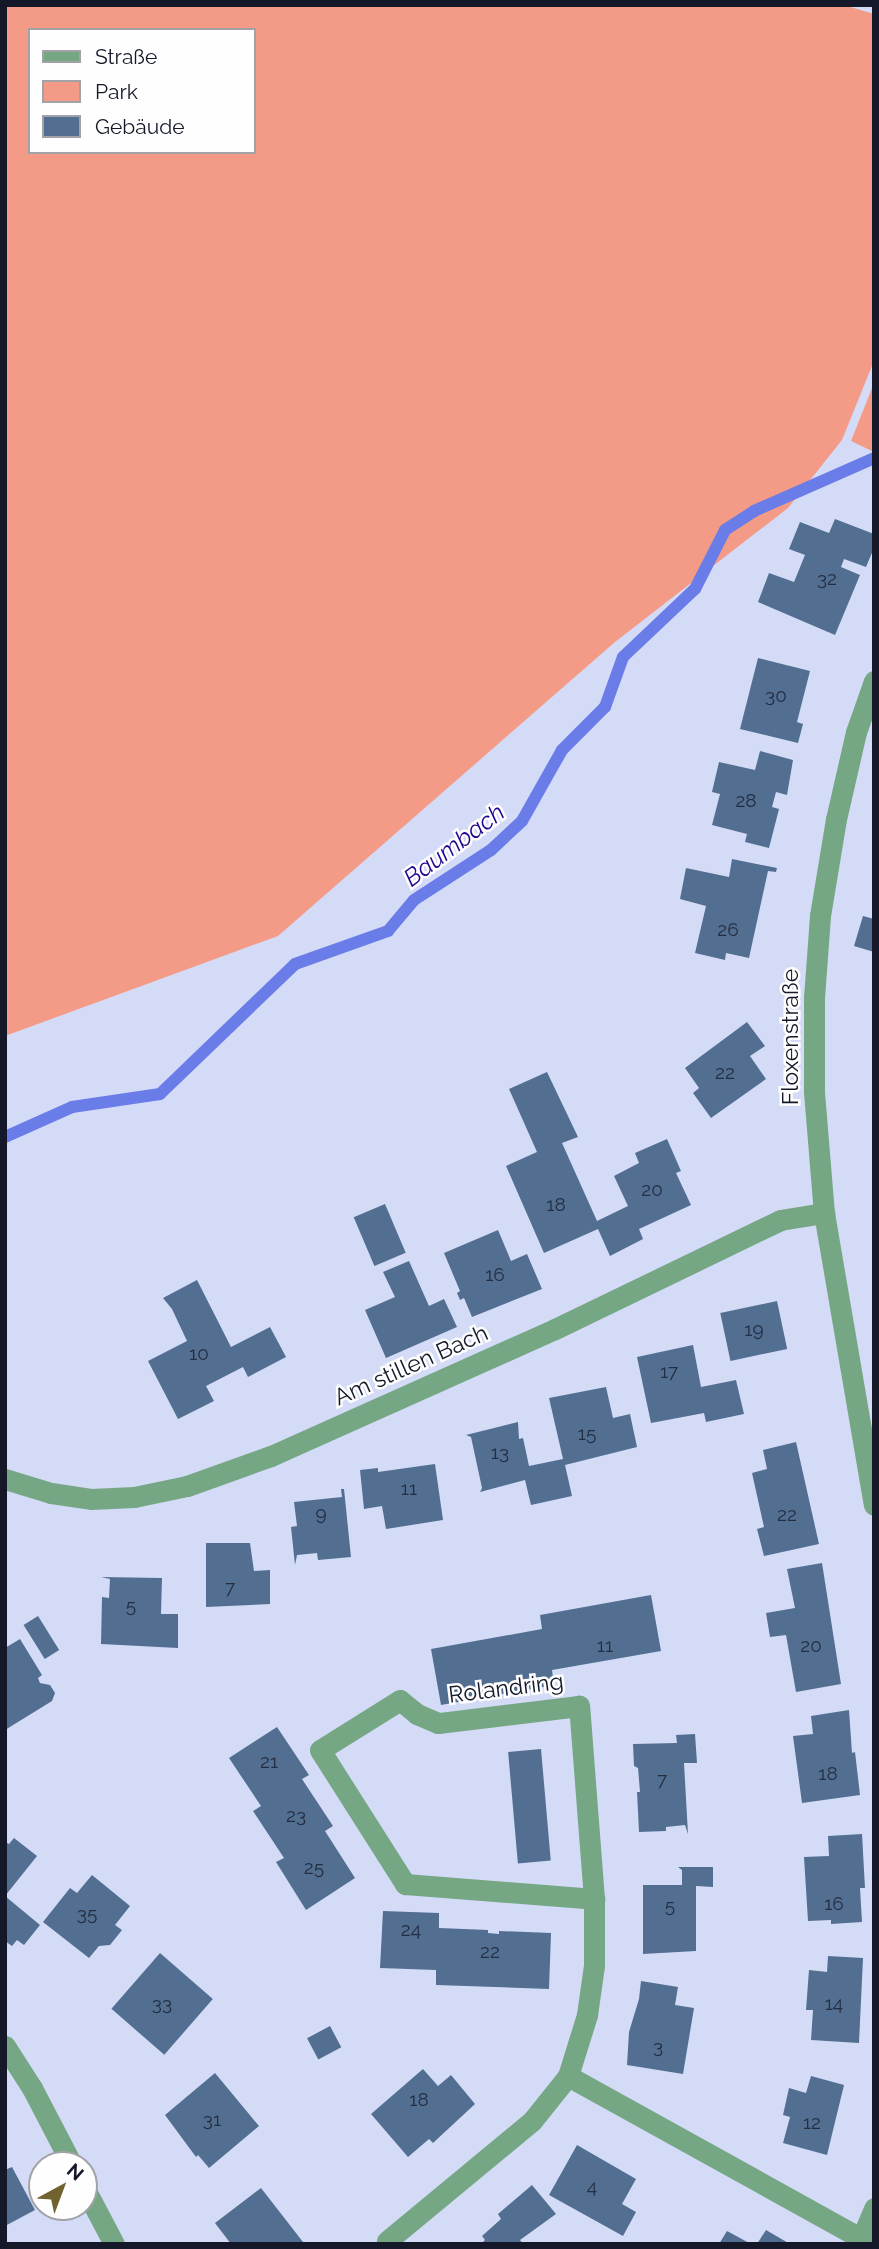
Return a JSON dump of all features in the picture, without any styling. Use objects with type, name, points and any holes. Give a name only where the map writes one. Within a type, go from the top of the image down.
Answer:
[{"type":"street","name":"Floxenstraße","points":[[874,681],[856,732],[836,819],[820,916],[814,997],[814,1092],[824,1213],[864,1395],[874,1505]]},
{"type":"street","name":"Am stillen Bach","points":[[5,1479],[51,1493],[91,1499],[134,1497],[187,1486],[296,1445],[555,1329],[780,1220],[824,1213]]},
{"type":"street","name":"Rolandring","points":[[387,2241],[532,2121],[568,2076],[587,2015],[592,1978],[594,1899],[579,1706],[438,1723],[417,1714],[400,1700],[320,1750],[405,1884],[594,1899]]},
{"type":"street","points":[[5,2046],[32,2088],[65,2151]]},
{"type":"street","points":[[568,2076],[860,2241],[874,2208]]},
{"type":"street","points":[[98,2214],[114,2244]]},
{"type":"green space","points":[[5,5],[844,5],[874,14],[874,361],[842,440],[788,508],[615,642],[278,936],[5,1036]]},
{"type":"green space","points":[[874,383],[874,452],[851,441]]},
{"type":"building","points":[[835,519],[874,534],[874,548],[866,567],[844,559],[841,567],[860,575],[835,635],[758,602],[769,573],[794,582],[805,555],[789,549],[800,522],[829,533]]},
{"type":"building","points":[[758,658],[810,671],[797,722],[803,724],[798,743],[740,729]]},
{"type":"building","points":[[760,751],[793,760],[787,795],[776,792],[772,807],[779,809],[769,848],[745,842],[747,834],[712,825],[720,794],[712,792],[719,762],[755,770]]},
{"type":"building","points":[[732,859],[777,868],[776,872],[768,871],[749,958],[726,953],[725,960],[695,953],[706,906],[680,899],[686,868],[729,877]]},
{"type":"building","points":[[863,916],[874,919],[874,952],[854,946]]},
{"type":"building","points":[[747,1022],[765,1046],[750,1056],[766,1079],[711,1118],[693,1093],[699,1088],[685,1068]]},
{"type":"building","points":[[547,1072],[578,1137],[562,1143],[597,1221],[628,1206],[614,1176],[639,1163],[635,1153],[667,1139],[681,1171],[676,1173],[691,1205],[639,1229],[643,1239],[610,1256],[598,1229],[544,1253],[506,1166],[537,1152],[509,1089]]},
{"type":"building","points":[[385,1204],[406,1253],[374,1266],[354,1217]]},
{"type":"building","points":[[498,1230],[511,1261],[527,1254],[542,1289],[472,1317],[464,1298],[460,1300],[457,1293],[460,1291],[444,1253]]},
{"type":"building","points":[[409,1261],[429,1306],[444,1299],[457,1327],[386,1358],[365,1310],[395,1297],[383,1272]]},
{"type":"building","points":[[197,1280],[231,1347],[270,1327],[286,1357],[248,1377],[243,1367],[206,1386],[214,1401],[178,1419],[148,1361],[187,1341],[172,1309],[163,1298]]},
{"type":"building","points":[[777,1301],[787,1349],[730,1361],[720,1313]]},
{"type":"building","points":[[693,1345],[701,1387],[736,1380],[744,1414],[706,1422],[704,1413],[651,1423],[637,1357]]},
{"type":"building","points":[[606,1387],[613,1418],[630,1414],[637,1447],[565,1465],[572,1496],[531,1505],[525,1480],[480,1492],[482,1488],[471,1437],[466,1435],[518,1422],[519,1439],[523,1438],[529,1466],[563,1459],[549,1398]]},
{"type":"building","points":[[796,1442],[819,1544],[764,1556],[757,1529],[764,1527],[752,1473],[767,1469],[763,1450]]},
{"type":"building","points":[[435,1464],[443,1520],[386,1529],[382,1506],[364,1509],[360,1470],[378,1468],[378,1472]]},
{"type":"building","points":[[341,1489],[344,1489],[351,1557],[318,1560],[317,1553],[297,1555],[295,1565],[291,1527],[297,1526],[294,1502],[342,1497]]},
{"type":"building","points":[[206,1543],[250,1543],[254,1571],[270,1570],[270,1604],[206,1607]]},
{"type":"building","points":[[822,1563],[841,1684],[796,1692],[786,1635],[770,1637],[766,1613],[795,1608],[787,1569]]},
{"type":"building","points":[[101,1577],[162,1578],[161,1614],[178,1614],[178,1648],[101,1644],[102,1597],[109,1598],[110,1579]]},
{"type":"building","points":[[651,1595],[661,1651],[552,1670],[554,1685],[441,1705],[431,1649],[542,1629],[540,1615]]},
{"type":"building","points":[[38,1616],[59,1650],[45,1659],[24,1625]]},
{"type":"building","points":[[20,1639],[42,1675],[38,1678],[40,1683],[50,1685],[55,1693],[52,1701],[5,1730],[5,1648]]},
{"type":"building","points":[[849,1710],[852,1753],[855,1752],[860,1795],[802,1803],[793,1736],[813,1734],[811,1716]]},
{"type":"building","points":[[277,1727],[309,1775],[302,1779],[333,1826],[325,1831],[355,1878],[306,1910],[276,1862],[284,1858],[253,1811],[261,1806],[229,1758]]},
{"type":"building","points":[[695,1734],[697,1763],[684,1763],[688,1834],[685,1825],[666,1827],[666,1831],[639,1832],[637,1792],[640,1792],[638,1768],[634,1766],[633,1744],[677,1743],[676,1735]]},
{"type":"building","points":[[541,1749],[551,1861],[518,1863],[508,1752]]},
{"type":"building","points":[[862,1834],[865,1888],[860,1888],[862,1922],[831,1924],[831,1920],[808,1921],[804,1857],[829,1856],[828,1836]]},
{"type":"building","points":[[14,1838],[37,1856],[5,1896],[5,1842],[9,1844]]},
{"type":"building","points":[[678,1867],[713,1867],[713,1887],[696,1886],[696,1951],[643,1954],[643,1885],[682,1885],[682,1870]]},
{"type":"building","points":[[92,1875],[130,1906],[115,1925],[122,1930],[110,1945],[99,1946],[89,1958],[43,1922],[70,1888],[77,1893]]},
{"type":"building","points":[[5,1896],[40,1925],[24,1945],[17,1940],[12,1946],[5,1941]]},
{"type":"building","points":[[383,1911],[439,1913],[439,1928],[488,1930],[488,1933],[499,1934],[499,1931],[551,1933],[549,1989],[436,1985],[436,1970],[380,1968]]},
{"type":"building","points":[[160,1953],[213,1999],[164,2055],[111,2009]]},
{"type":"building","points":[[828,1956],[863,1958],[859,2043],[811,2040],[813,2010],[806,2010],[809,1970],[827,1972]]},
{"type":"building","points":[[641,1981],[678,1987],[675,2005],[694,2008],[683,2074],[627,2065],[629,2032],[639,1999]]},
{"type":"building","points":[[330,2026],[341,2047],[318,2059],[307,2038]]},
{"type":"building","points":[[423,2069],[438,2086],[451,2075],[475,2104],[433,2143],[429,2139],[408,2157],[371,2114]]},
{"type":"building","points":[[215,2073],[259,2126],[209,2168],[198,2155],[196,2157],[165,2115]]},
{"type":"building","points":[[811,2076],[844,2085],[827,2155],[783,2143],[790,2117],[783,2115],[789,2088],[806,2093]]},
{"type":"building","points":[[577,2145],[636,2179],[622,2204],[636,2212],[623,2236],[549,2195]]},
{"type":"building","points":[[12,2167],[28,2197],[28,2214],[5,2226],[5,2170]]},
{"type":"building","points":[[532,2185],[556,2214],[520,2240],[523,2244],[481,2244],[485,2240],[482,2236],[501,2219],[498,2214]]},
{"type":"building","points":[[261,2188],[303,2242],[301,2244],[231,2244],[215,2223]]},
{"type":"building","points":[[766,2230],[790,2244],[757,2244]]},
{"type":"building","points":[[727,2231],[751,2244],[719,2244]]},
{"type":"waterway","name":"Baumbach","points":[[5,1137],[72,1107],[160,1094],[295,964],[388,931],[414,900],[491,850],[522,821],[562,750],[605,707],[623,657],[695,589],[725,530],[754,511],[874,458]]}]
